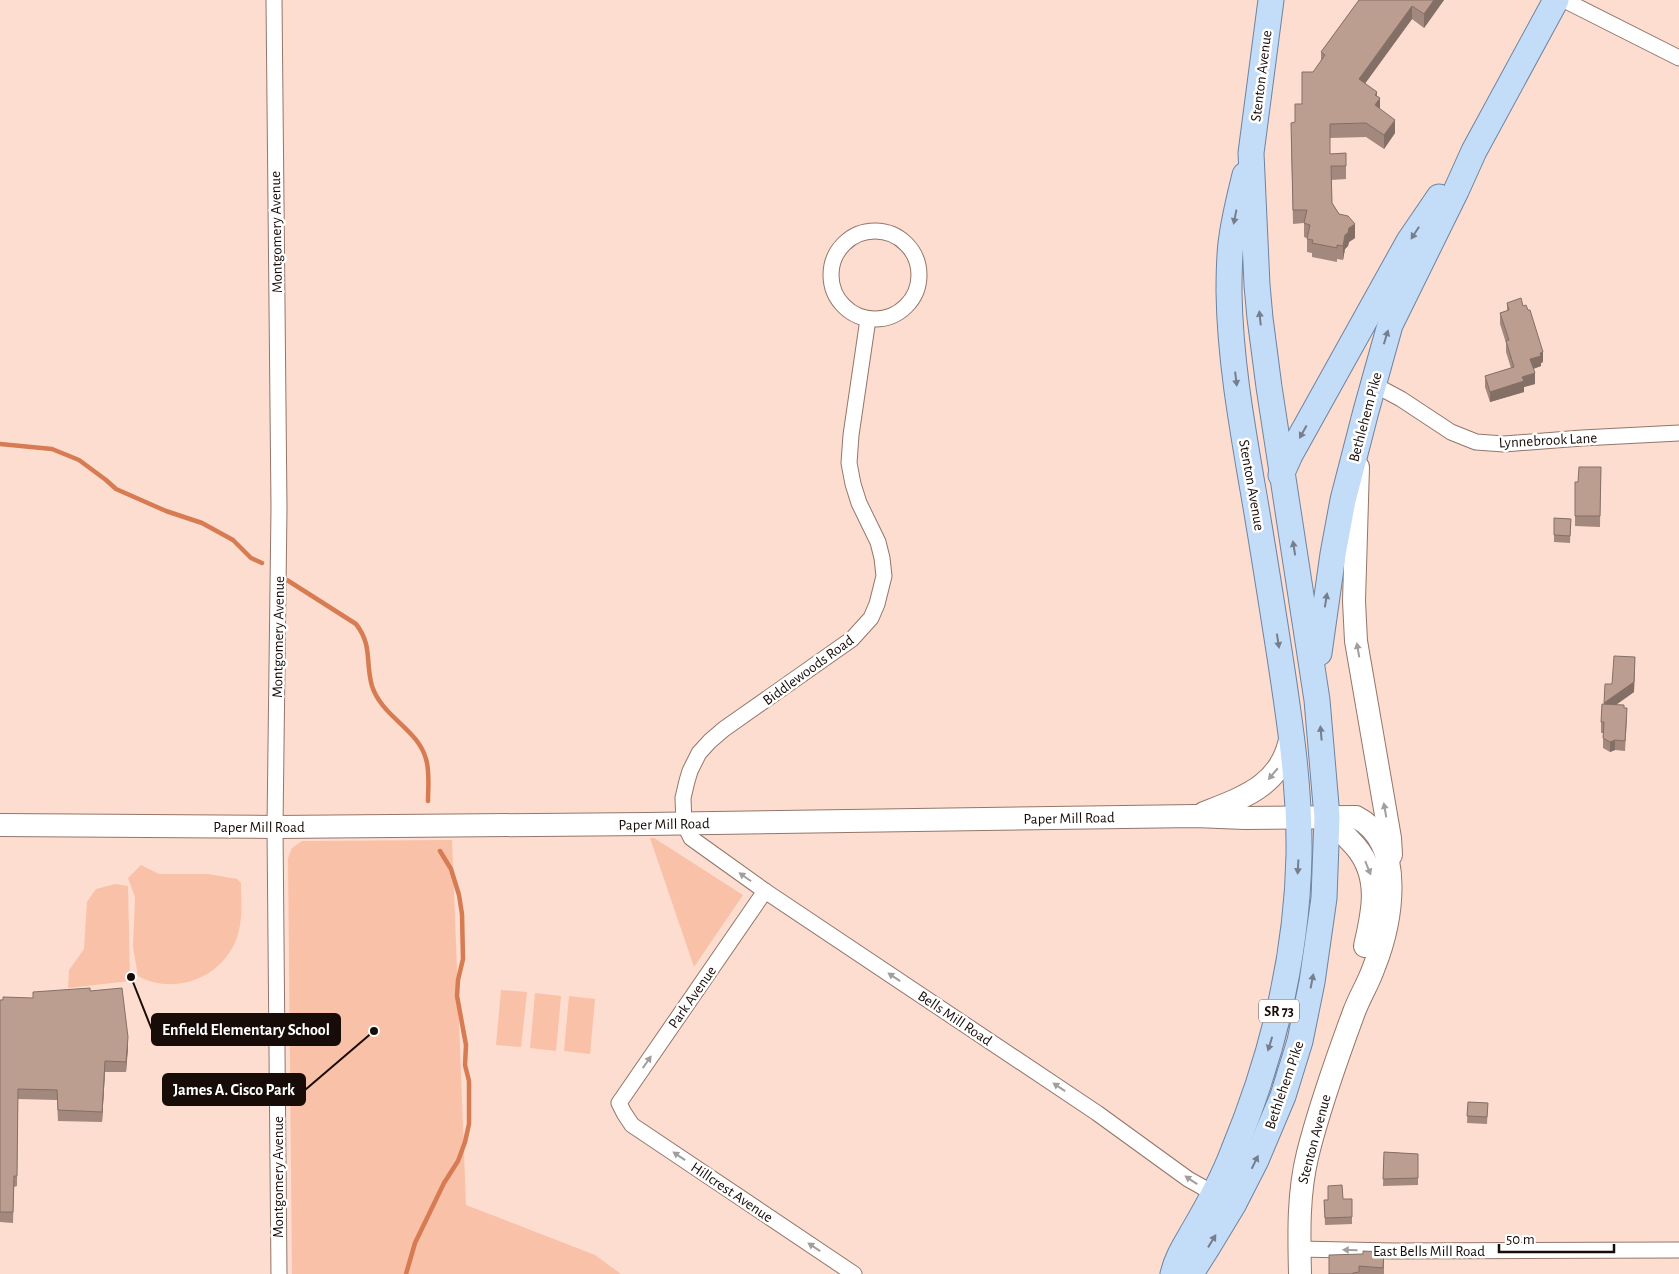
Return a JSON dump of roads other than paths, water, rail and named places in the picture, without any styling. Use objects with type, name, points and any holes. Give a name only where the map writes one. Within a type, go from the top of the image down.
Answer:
[{"type":"main road","name":"Stenton Avenue","points":[[1271,0],[1251,153],[1231,236],[1230,308],[1238,401],[1292,731],[1298,818]]},
{"type":"main road","name":"Bethlehem Pike","points":[[1318,700],[1318,662],[1338,525],[1358,438],[1390,325],[1474,151],[1556,0]]},
{"type":"main road","name":"Bethlehem Pike","points":[[1263,546],[1270,505],[1282,472],[1317,405],[1409,241],[1446,186],[1474,151]]},
{"type":"main road","name":"Stenton Avenue","points":[[1251,153],[1260,318],[1318,700],[1327,817],[1357,848],[1370,870],[1373,883],[1374,898],[1371,920],[1355,1009]]},
{"type":"main road","points":[[1358,438],[1354,600],[1355,633],[1390,838],[1390,876]]},
{"type":"main road","points":[[1195,816],[1256,791],[1273,775],[1286,754],[1292,731]]},
{"type":"main road","name":"Paper Mill Road","points":[[0,825],[276,827],[684,824],[1195,816],[1245,818],[1327,817]]},
{"type":"main road","name":"Stenton Avenue","points":[[1300,1274],[1301,1188],[1308,1153],[1318,1116],[1355,1009],[1375,966],[1388,913],[1390,876],[1383,848],[1377,836],[1364,821],[1356,817],[1327,817]]},
{"type":"main road","name":"Bethlehem Pike","points":[[1173,1274],[1177,1259],[1223,1199],[1269,1132],[1292,1067],[1300,1040],[1318,946],[1324,898],[1327,817]]},
{"type":"main road","name":"Bethlehem Pike","points":[[1187,1274],[1193,1270],[1208,1248],[1223,1199],[1233,1154],[1275,1026],[1295,916],[1299,852],[1298,818]]},
{"type":"street","name":"Montgomery Avenue","points":[[274,0],[280,508],[276,827],[279,1274]]},
{"type":"street","points":[[1564,0],[1679,58]]},
{"type":"street","points":[[880,231],[891,234],[904,242],[914,254],[919,269],[917,290],[909,304],[897,313],[883,319],[868,319],[853,314],[841,304],[833,291],[830,276],[833,260],[839,248],[850,238],[864,232],[880,231]]},
{"type":"street","name":"Biddlewoods Road","points":[[684,824],[682,798],[687,781],[695,761],[710,740],[852,639],[871,618],[878,604],[884,576],[882,558],[878,542],[859,503],[849,463],[851,435],[868,319]]},
{"type":"street","name":"Lynnebrook Lane","points":[[1373,384],[1401,399],[1451,432],[1476,442],[1504,444],[1679,433]]},
{"type":"street","name":"Bells Mill Road","points":[[684,824],[691,838],[765,891],[1097,1113],[1188,1179],[1223,1199]]},
{"type":"street","name":"Park Avenue","points":[[619,1103],[765,891]]},
{"type":"street","name":"Hillcrest Avenue","points":[[619,1103],[632,1124],[854,1274]]},
{"type":"street","name":"East Bells Mill Road","points":[[1299,1249],[1393,1251],[1679,1250]]},
{"type":"waterway","points":[[0,444],[52,449],[79,460],[116,489],[166,511],[202,523],[233,540],[251,558],[262,563]]},
{"type":"waterway","points":[[287,580],[356,624],[365,640],[370,677],[377,697],[391,715],[416,739],[422,749],[427,764],[428,801]]},
{"type":"waterway","points":[[406,1274],[415,1243],[444,1183],[458,1161],[469,1124],[469,1081],[465,1065],[466,1045],[457,996],[458,980],[463,959],[462,914],[459,895],[451,869],[440,851]]},
{"type":"place","name":"Enfield Elementary School","points":[[131,977]]},
{"type":"place","name":"James A. Cisco Park","points":[[374,1031]]}]
